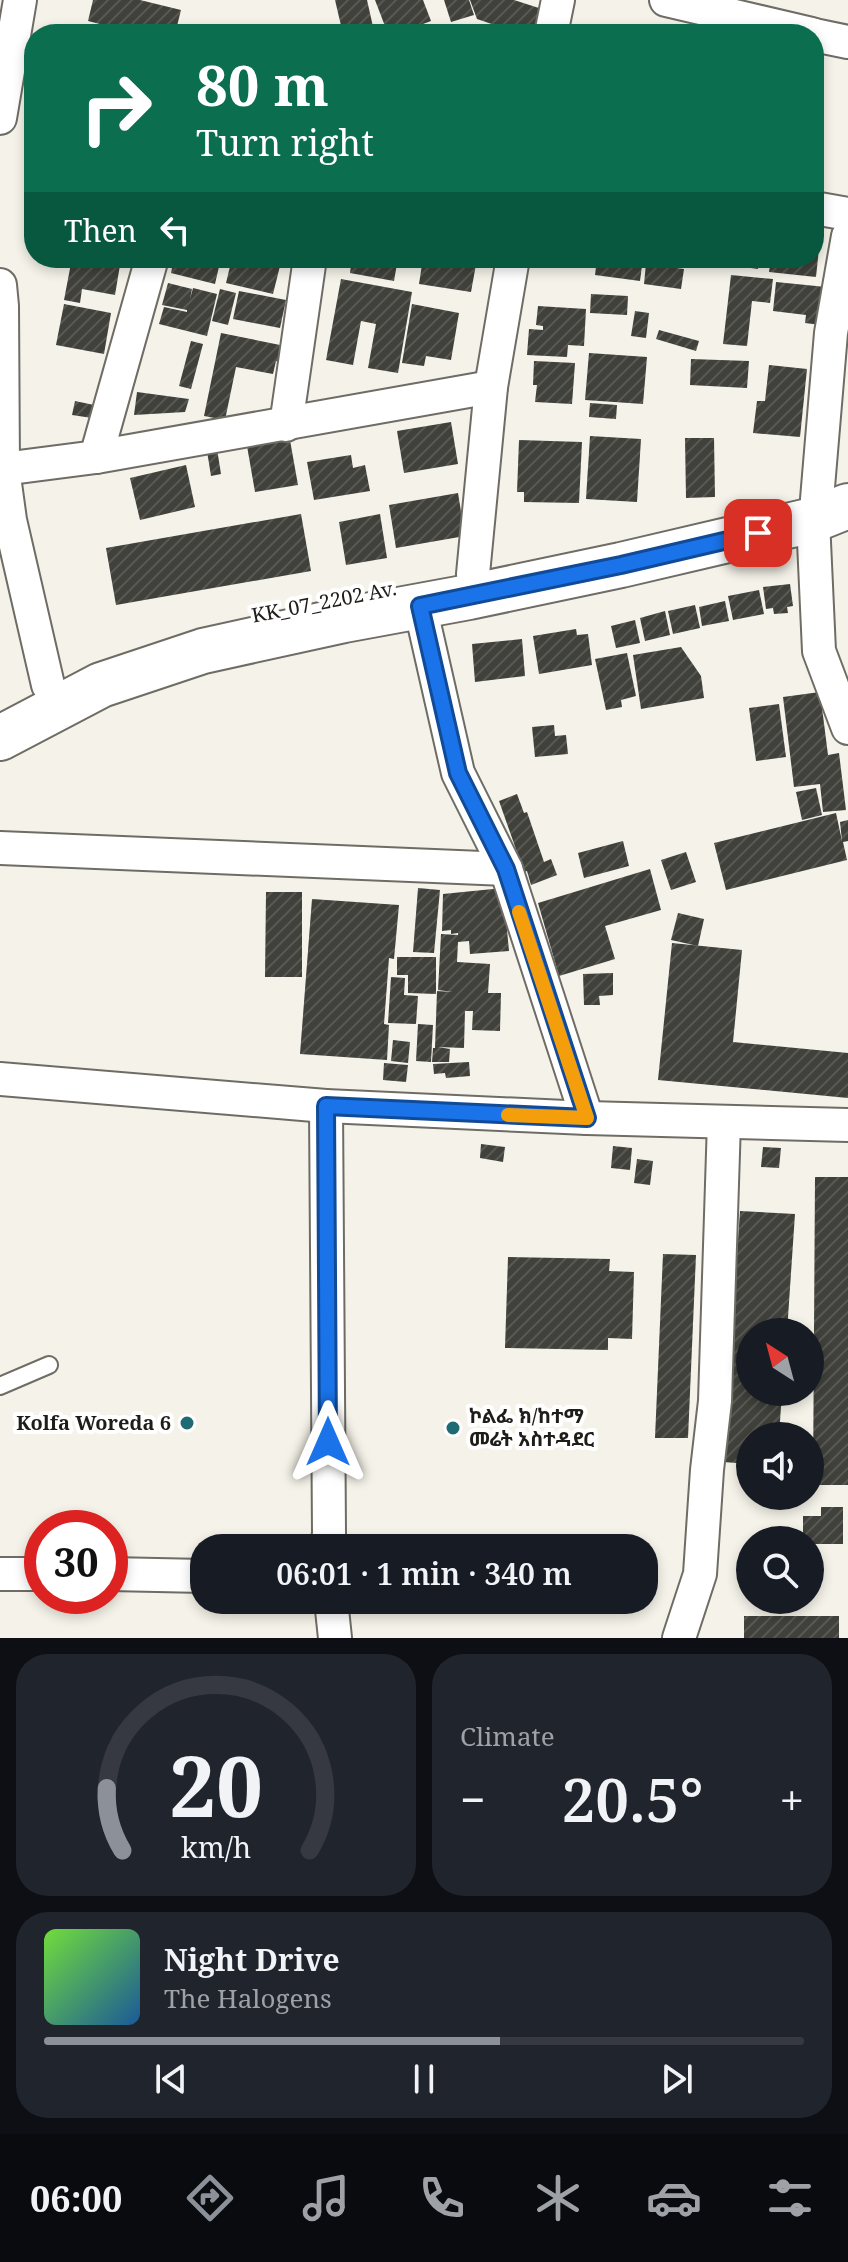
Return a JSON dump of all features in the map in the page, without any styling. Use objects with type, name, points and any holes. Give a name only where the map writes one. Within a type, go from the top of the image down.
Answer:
[{"type":"main road","name":"KK_07_2202 Av.","points":[[0,713],[95,661],[207,624],[832,503]]},
{"type":"main road","points":[[0,738],[101,685],[203,651],[621,565],[832,503]]},
{"type":"street","points":[[0,118],[20,0]]},
{"type":"street","points":[[553,24],[558,0]]},
{"type":"street","points":[[666,0],[770,24]]},
{"type":"street","points":[[824,37],[848,42]]},
{"type":"street","points":[[824,210],[848,214]]},
{"type":"street","points":[[848,236],[831,333],[832,503],[819,651],[848,728]]},
{"type":"street","points":[[96,457],[149,268]]},
{"type":"street","points":[[286,425],[309,268]]},
{"type":"street","points":[[473,574],[491,387],[511,268]]},
{"type":"street","points":[[0,285],[3,469],[10,520],[48,685]]},
{"type":"street","points":[[3,469],[96,457],[491,387]]},
{"type":"street","points":[[420,606],[458,773],[506,869],[587,1118]]},
{"type":"street","points":[[0,848],[506,869]]},
{"type":"street","points":[[0,1079],[326,1106],[587,1118],[848,1125]]},
{"type":"street","points":[[326,1106],[329,1534]]},
{"type":"street","points":[[679,1638],[700,1574],[715,1401],[724,1122]]},
{"type":"street","points":[[0,1574],[24,1574]]},
{"type":"street","points":[[128,1574],[190,1576]]},
{"type":"street","points":[[332,1614],[335,1638]]},
{"type":"lane","points":[[0,1386],[49,1365]]},
{"type":"building","points":[[93,0],[140,0],[181,10],[178,24],[100,24],[88,21]]},
{"type":"building","points":[[335,0],[367,0],[372,24],[341,24]]},
{"type":"building","points":[[375,0],[423,0],[431,21],[423,24],[384,24]]},
{"type":"building","points":[[444,0],[469,0],[474,15],[451,22]]},
{"type":"building","points":[[470,0],[514,0],[545,10],[539,24],[492,24],[477,19]]},
{"type":"building","points":[[70,268],[120,268],[115,295],[82,289],[80,303],[64,300]]},
{"type":"building","points":[[172,268],[219,268],[215,284],[171,273]]},
{"type":"building","points":[[230,268],[280,268],[273,294],[226,283]]},
{"type":"building","points":[[351,268],[396,268],[394,281],[350,273]]},
{"type":"building","points":[[421,268],[475,268],[471,292],[419,284]]},
{"type":"building","points":[[596,268],[642,268],[640,281],[595,275]]},
{"type":"building","points":[[646,268],[684,269],[681,289],[644,284]]},
{"type":"building","points":[[770,268],[817,268],[816,277],[769,272]]},
{"type":"building","points":[[731,275],[773,279],[770,303],[752,301],[747,346],[723,344]]},
{"type":"building","points":[[341,279],[412,292],[398,373],[368,368],[376,324],[361,321],[353,365],[326,360]]},
{"type":"building","points":[[776,282],[826,287],[821,325],[805,323],[806,315],[773,311]]},
{"type":"building","points":[[168,283],[192,289],[190,299],[193,288],[217,294],[207,336],[159,324],[164,307],[187,312],[162,305]]},
{"type":"building","points":[[220,289],[236,293],[228,325],[212,321]]},
{"type":"building","points":[[239,291],[286,300],[280,328],[233,319]]},
{"type":"building","points":[[591,294],[628,296],[627,315],[590,313]]},
{"type":"building","points":[[64,304],[111,313],[104,354],[56,345]]},
{"type":"building","points":[[412,304],[459,313],[451,360],[426,356],[424,366],[402,363]]},
{"type":"building","points":[[538,306],[586,309],[584,346],[568,345],[567,357],[527,355],[529,329],[543,330],[543,326],[536,325]]},
{"type":"building","points":[[635,311],[649,313],[646,338],[631,336]]},
{"type":"building","points":[[659,330],[699,341],[696,351],[656,339]]},
{"type":"building","points":[[221,333],[285,346],[282,363],[276,361],[273,374],[236,367],[225,420],[204,416]]},
{"type":"building","points":[[191,341],[203,344],[191,389],[179,386]]},
{"type":"building","points":[[589,353],[647,357],[643,404],[585,400]]},
{"type":"building","points":[[691,359],[749,361],[747,388],[690,385]]},
{"type":"building","points":[[534,361],[575,363],[572,404],[535,402],[537,385],[533,385]]},
{"type":"building","points":[[769,365],[807,369],[800,437],[753,433],[757,401],[765,401]]},
{"type":"building","points":[[137,392],[189,399],[185,412],[134,415]]},
{"type":"building","points":[[75,401],[94,405],[92,418],[72,415]]},
{"type":"building","points":[[590,403],[617,405],[616,419],[589,417]]},
{"type":"building","points":[[451,422],[458,464],[404,473],[397,431]]},
{"type":"building","points":[[288,429],[298,485],[255,492],[247,446]]},
{"type":"building","points":[[590,436],[641,439],[637,502],[586,499]]},
{"type":"building","points":[[685,438],[714,438],[715,497],[686,498]]},
{"type":"building","points":[[519,440],[582,442],[579,503],[524,502],[524,492],[517,492]]},
{"type":"building","points":[[217,449],[221,474],[211,476],[207,451]]},
{"type":"building","points":[[351,455],[353,468],[365,465],[370,491],[314,500],[307,462]]},
{"type":"building","points":[[186,465],[195,507],[140,520],[130,478]]},
{"type":"building","points":[[458,493],[465,536],[396,548],[389,505]]},
{"type":"building","points":[[301,514],[311,571],[116,605],[106,548]]},
{"type":"building","points":[[380,514],[387,558],[346,565],[339,522]]},
{"type":"building","points":[[790,584],[793,606],[787,607],[788,613],[774,614],[773,608],[766,609],[763,587]]},
{"type":"building","points":[[759,590],[764,614],[733,620],[728,596]]},
{"type":"building","points":[[725,601],[729,621],[702,626],[699,607]]},
{"type":"building","points":[[695,605],[700,628],[673,634],[668,611]]},
{"type":"building","points":[[665,611],[670,635],[645,641],[640,618]]},
{"type":"building","points":[[635,620],[640,643],[616,648],[611,626]]},
{"type":"building","points":[[576,629],[577,635],[588,634],[592,665],[539,674],[533,636]]},
{"type":"building","points":[[522,639],[525,676],[475,682],[472,644]]},
{"type":"building","points":[[681,647],[701,676],[704,698],[641,709],[633,655]]},
{"type":"building","points":[[627,653],[636,696],[621,700],[622,707],[606,710],[595,659]]},
{"type":"building","points":[[820,692],[828,755],[839,753],[846,810],[823,812],[820,784],[794,787],[783,697]]},
{"type":"building","points":[[779,704],[786,757],[756,761],[749,708]]},
{"type":"building","points":[[554,725],[555,736],[566,735],[568,754],[535,757],[532,727]]},
{"type":"building","points":[[816,788],[822,815],[802,820],[796,792]]},
{"type":"building","points":[[517,794],[524,813],[527,812],[544,862],[551,859],[557,875],[531,885],[499,801]]},
{"type":"building","points":[[836,813],[842,841],[840,822],[848,820],[848,841],[843,842],[847,860],[726,890],[714,843]]},
{"type":"building","points":[[623,841],[629,866],[584,878],[578,853]]},
{"type":"building","points":[[686,852],[696,882],[671,890],[661,860]]},
{"type":"building","points":[[650,869],[661,910],[605,926],[615,959],[559,976],[538,903]]},
{"type":"building","points":[[418,888],[440,890],[434,953],[413,952]]},
{"type":"building","points":[[503,888],[509,951],[470,954],[469,941],[458,942],[457,962],[490,964],[488,993],[501,993],[500,1031],[472,1030],[473,1011],[465,1011],[464,1048],[438,1047],[450,1049],[449,1062],[432,1062],[437,991],[453,992],[438,990],[441,934],[458,935],[451,934],[451,930],[442,931],[443,894]]},
{"type":"building","points":[[266,892],[302,892],[302,977],[265,977]]},
{"type":"building","points":[[312,899],[399,905],[394,959],[389,958],[384,1024],[389,1025],[387,1060],[300,1054]]},
{"type":"building","points":[[678,913],[704,919],[698,946],[671,940]]},
{"type":"building","points":[[672,943],[742,950],[733,1042],[848,1053],[848,1098],[658,1080]]},
{"type":"building","points":[[397,957],[436,957],[436,994],[408,993],[408,975],[397,975]]},
{"type":"building","points":[[613,973],[613,995],[599,996],[600,1005],[584,1005],[583,974]]},
{"type":"building","points":[[391,977],[405,978],[404,995],[418,996],[416,1024],[388,1023]]},
{"type":"building","points":[[418,1024],[433,1025],[431,1062],[416,1061]]},
{"type":"building","points":[[393,1040],[410,1042],[408,1063],[391,1061]]},
{"type":"building","points":[[469,1062],[470,1076],[446,1078],[445,1073],[434,1074],[433,1064]]},
{"type":"building","points":[[384,1063],[408,1065],[406,1082],[383,1080]]},
{"type":"building","points":[[481,1144],[505,1147],[503,1162],[480,1158]]},
{"type":"building","points":[[613,1146],[632,1148],[630,1170],[611,1168]]},
{"type":"building","points":[[763,1147],[781,1148],[779,1168],[761,1167]]},
{"type":"building","points":[[637,1159],[653,1161],[650,1185],[634,1183]]},
{"type":"building","points":[[815,1177],[848,1177],[848,1485],[824,1485],[824,1422],[813,1422],[814,1406],[824,1406],[824,1318],[814,1318]]},
{"type":"building","points":[[740,1211],[795,1214],[788,1318],[736,1318],[736,1406],[781,1406],[780,1422],[736,1422],[736,1463],[723,1462]]},
{"type":"building","points":[[663,1254],[696,1255],[688,1438],[655,1438]]},
{"type":"building","points":[[508,1257],[610,1259],[609,1271],[634,1272],[632,1339],[608,1338],[608,1350],[505,1348]]},
{"type":"building","points":[[824,1507],[843,1507],[843,1544],[824,1544],[824,1526],[803,1526],[803,1516],[821,1516]]},
{"type":"building","points":[[744,1616],[839,1616],[839,1638],[744,1638]]},
{"type":"slow traffic","points":[[508,1115],[587,1118],[519,912]]},
{"type":"place","name":"Kolfa Woreda 6","points":[[187,1423]]},
{"type":"place","name":"ኮልፌ ክ/ከተማ መሬት አስተዳደር","points":[[453,1428]]},
{"type":"route","points":[[328,1442],[326,1106],[587,1118],[506,869],[458,773],[420,606],[758,533]]}]
